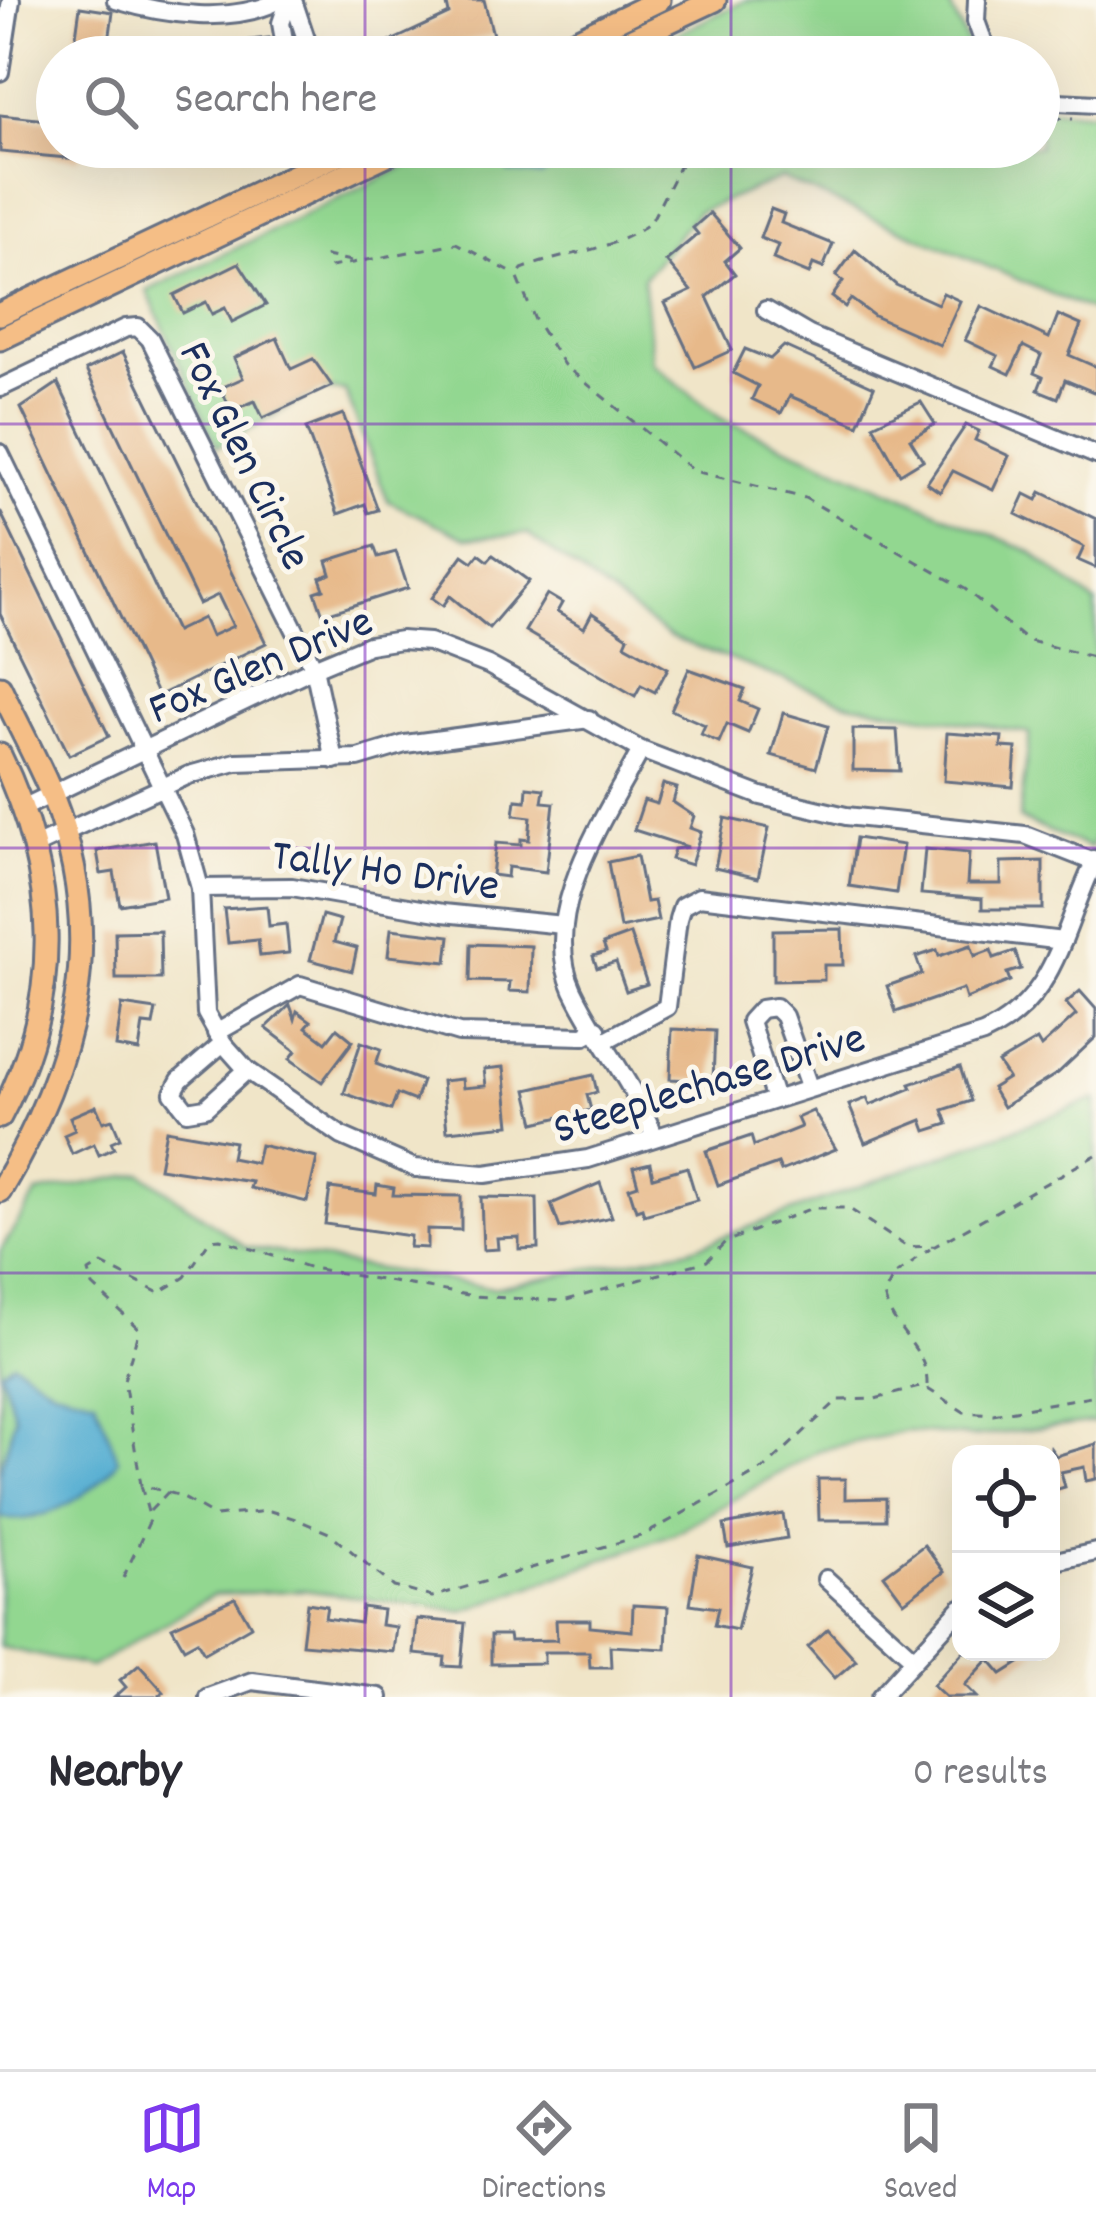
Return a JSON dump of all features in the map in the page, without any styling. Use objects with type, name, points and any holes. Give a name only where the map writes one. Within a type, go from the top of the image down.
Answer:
[{"type":"main road","points":[[584,36],[659,0]]},
{"type":"main road","points":[[639,36],[715,0]]},
{"type":"main road","points":[[0,314],[318,168]]},
{"type":"main road","points":[[0,339],[320,168]]},
{"type":"main road","points":[[0,687],[52,794],[78,905],[74,1022],[59,1078],[0,1191]]},
{"type":"main road","points":[[0,755],[37,845],[48,910],[46,962],[24,1067],[0,1117]]},
{"type":"street","points":[[0,72],[11,0]]},
{"type":"street","points":[[116,0],[180,14],[236,12],[287,0]]},
{"type":"street","points":[[283,36],[281,22],[287,0]]},
{"type":"street","points":[[287,0],[303,36]]},
{"type":"street","points":[[977,0],[981,36]]},
{"type":"street","points":[[1060,102],[1096,104]]},
{"type":"street","points":[[766,310],[809,335],[1096,455]]},
{"type":"street","name":"Fox Glen Circle","points":[[0,388],[138,327],[150,339],[314,668],[334,760]]},
{"type":"street","points":[[0,453],[145,748]]},
{"type":"street","name":"Fox Glen Drive","points":[[25,807],[369,645],[430,642],[503,671],[641,750],[760,796],[816,811],[1025,836],[1095,861]]},
{"type":"street","name":"Fox Glen Drive","points":[[37,845],[164,785],[236,762],[334,760],[405,744],[589,718]]},
{"type":"street","name":"Steeplechase Drive","points":[[145,748],[164,785],[200,888],[201,979],[219,1038],[247,1070],[342,1136],[415,1168],[485,1174],[610,1154],[654,1135],[1005,1024],[1046,985],[1095,861]]},
{"type":"street","points":[[641,750],[592,843],[563,925],[570,985],[654,1135]]},
{"type":"street","name":"Tally Ho Drive","points":[[200,888],[292,886],[443,913],[563,925]]},
{"type":"street","points":[[247,1070],[205,1108],[188,1111],[173,1093],[219,1038],[300,985],[459,1033],[602,1035],[667,1007],[678,919],[682,906],[699,897],[1063,941]]},
{"type":"street","points":[[774,1097],[750,1021],[761,1009],[775,1007],[784,1016],[808,1087]]},
{"type":"street","points":[[1060,1560],[1096,1552]]},
{"type":"street","points":[[826,1579],[913,1658]]},
{"type":"street","points":[[880,1697],[952,1617]]},
{"type":"street","points":[[208,1697],[252,1681],[379,1697]]},
{"type":"path","points":[[518,276],[529,266],[591,253],[641,230],[651,222],[678,168]]},
{"type":"path","points":[[351,261],[456,243],[518,276],[544,338],[564,365],[694,471],[805,498],[965,589],[1026,640],[1096,658]]},
{"type":"path","points":[[928,1387],[923,1361],[892,1318],[884,1295],[895,1275],[935,1246],[1096,1155]]},
{"type":"path","points":[[149,1513],[124,1380],[139,1329],[93,1286],[89,1272],[102,1264],[159,1292],[184,1277],[210,1240],[220,1239],[311,1268],[500,1300],[563,1301],[706,1261],[725,1242],[812,1208],[848,1208],[908,1247],[935,1246]]},
{"type":"path","points":[[141,1486],[169,1491],[215,1516],[270,1511],[296,1519],[331,1534],[394,1587],[432,1598],[644,1535],[766,1467],[838,1400],[928,1387],[964,1412],[993,1414],[1096,1395]]},
{"type":"path","points":[[123,1578],[149,1513],[169,1491]]},
{"type":"green space","points":[[746,0],[947,0],[964,36],[673,36]]},
{"type":"green space","points":[[1060,110],[1096,113],[1096,313],[781,178],[697,212],[643,278],[652,363],[720,418],[1032,552],[1096,604],[1096,836],[1090,848],[1019,819],[1030,733],[848,703],[669,637],[527,534],[466,538],[388,501],[345,391],[322,389],[217,447],[147,291],[402,168],[1060,168]]},
{"type":"green space","points":[[1096,1099],[1096,1422],[972,1437],[907,1431],[819,1450],[675,1533],[464,1611],[303,1590],[213,1595],[91,1667],[0,1647],[0,1251],[37,1193],[142,1173],[246,1247],[493,1288],[690,1249]]},
{"type":"water","points":[[508,168],[551,168],[541,176],[508,172]]},
{"type":"water","points":[[13,1362],[53,1389],[95,1399],[118,1459],[83,1495],[31,1518],[0,1516],[0,1473],[15,1417],[1,1371]]},
{"type":"building","points":[[446,0],[484,0],[493,35],[402,36],[449,14]]},
{"type":"building","points":[[80,7],[113,12],[110,36],[76,36]]},
{"type":"building","points":[[0,115],[36,119],[36,155],[0,152]]},
{"type":"building","points":[[771,209],[784,214],[781,223],[833,244],[823,268],[813,264],[809,274],[773,259],[778,245],[760,238]]},
{"type":"building","points":[[710,213],[740,248],[725,261],[735,274],[707,297],[732,350],[695,367],[665,303],[691,291],[666,261],[698,234],[693,228]]},
{"type":"building","points":[[855,250],[896,285],[938,304],[943,293],[960,301],[940,345],[874,316],[851,299],[845,307],[832,297],[843,281],[836,276]]},
{"type":"building","points":[[239,263],[266,305],[232,322],[225,308],[212,314],[206,302],[183,313],[174,295]]},
{"type":"building","points":[[981,306],[1049,338],[1058,315],[1081,325],[1069,355],[1096,367],[1096,393],[1065,380],[1058,398],[1038,390],[1043,377],[1034,373],[1041,355],[1023,346],[1010,374],[993,366],[998,356],[965,340]]},
{"type":"building","points":[[277,338],[291,369],[313,359],[332,386],[263,418],[255,401],[231,411],[221,388],[243,378],[234,358]]},
{"type":"building","points":[[784,346],[874,387],[858,425],[790,396],[781,413],[752,399],[758,386],[733,373],[745,349],[770,359]]},
{"type":"building","points":[[123,352],[266,643],[158,696],[21,408],[58,383],[176,631],[203,618],[211,636],[233,626],[218,595],[199,604],[86,370]]},
{"type":"building","points":[[921,402],[935,424],[910,439],[923,460],[900,474],[873,425]]},
{"type":"building","points":[[343,414],[378,510],[368,513],[365,504],[338,514],[306,428]]},
{"type":"building","points":[[966,425],[979,431],[975,440],[1009,456],[993,490],[953,471],[940,492],[927,483]]},
{"type":"building","points":[[1041,492],[1096,519],[1096,568],[1078,560],[1084,547],[1016,514],[1025,494],[1037,500]]},
{"type":"building","points":[[0,511],[109,736],[69,755],[0,614]]},
{"type":"building","points":[[374,546],[378,557],[396,552],[408,588],[323,615],[315,592],[324,589],[320,578],[331,574],[327,561]]},
{"type":"building","points":[[479,554],[488,561],[493,555],[529,581],[489,628],[450,596],[443,606],[432,598],[463,555],[473,562]]},
{"type":"building","points":[[547,594],[562,603],[557,612],[584,628],[592,613],[628,637],[625,644],[668,668],[655,692],[641,685],[635,696],[525,631]]},
{"type":"building","points":[[689,669],[745,689],[740,701],[758,709],[748,733],[727,724],[719,742],[701,734],[705,725],[671,710]]},
{"type":"building","points":[[783,713],[828,726],[816,768],[771,755]]},
{"type":"building","points":[[853,729],[897,730],[900,771],[853,770]]},
{"type":"building","points":[[947,733],[1002,737],[1001,747],[1016,748],[1013,787],[944,781]]},
{"type":"building","points":[[663,784],[677,788],[673,802],[694,816],[690,828],[701,832],[691,865],[671,859],[674,849],[688,847],[634,830],[644,800],[657,804]]},
{"type":"building","points":[[527,787],[544,789],[542,802],[554,803],[546,872],[508,867],[507,877],[492,875],[496,843],[521,845],[521,839],[529,840],[531,817],[514,815],[516,800],[526,801]]},
{"type":"building","points":[[725,818],[769,828],[758,878],[715,868]]},
{"type":"building","points":[[856,838],[903,845],[896,893],[849,886]]},
{"type":"building","points":[[155,841],[165,897],[120,905],[114,872],[101,874],[97,851]]},
{"type":"building","points":[[925,849],[969,853],[967,884],[1001,884],[1001,862],[1043,861],[1043,909],[982,909],[982,899],[921,894]]},
{"type":"building","points":[[637,856],[646,902],[654,901],[658,920],[620,928],[608,862]]},
{"type":"building","points":[[267,906],[269,926],[286,924],[289,953],[260,956],[258,940],[228,943],[224,909]]},
{"type":"building","points":[[322,915],[340,920],[334,942],[357,948],[352,971],[310,960]]},
{"type":"building","points":[[391,929],[450,936],[447,962],[388,956]]},
{"type":"building","points":[[842,929],[843,965],[824,965],[824,980],[773,981],[773,930]]},
{"type":"building","points":[[160,931],[161,979],[116,979],[115,932]]},
{"type":"building","points":[[630,934],[647,984],[626,991],[616,962],[597,968],[593,956],[606,952],[603,944]]},
{"type":"building","points":[[471,944],[531,946],[530,992],[509,991],[510,982],[470,981]]},
{"type":"building","points":[[971,945],[975,956],[991,950],[994,958],[1015,951],[1021,969],[1007,973],[1010,981],[966,999],[963,989],[896,1012],[887,986],[922,974],[916,957],[937,950],[939,956]]},
{"type":"building","points":[[1080,991],[1096,1009],[1096,1037],[1058,1073],[1003,1107],[992,1088],[1008,1078],[998,1063],[1037,1040],[1041,1047],[1076,1015],[1066,1003]]},
{"type":"building","points":[[122,1005],[156,1010],[153,1025],[143,1024],[139,1051],[116,1047]]},
{"type":"building","points":[[290,1005],[295,1019],[297,1011],[311,1021],[306,1027],[326,1042],[337,1028],[353,1041],[322,1082],[290,1059],[296,1051],[266,1028]]},
{"type":"building","points":[[672,1029],[715,1031],[713,1081],[670,1079]]},
{"type":"building","points":[[361,1042],[381,1049],[376,1064],[422,1081],[415,1101],[397,1094],[391,1110],[344,1093]]},
{"type":"building","points":[[504,1067],[510,1125],[447,1131],[442,1081],[462,1079],[463,1088],[486,1086],[484,1069]]},
{"type":"building","points":[[960,1067],[971,1101],[943,1110],[948,1124],[926,1131],[922,1120],[865,1143],[849,1105],[867,1098],[870,1105],[912,1088],[910,1084]]},
{"type":"building","points":[[593,1075],[597,1092],[587,1095],[591,1110],[535,1123],[527,1090]]},
{"type":"building","points":[[96,1106],[103,1122],[112,1119],[120,1138],[111,1142],[114,1148],[99,1155],[94,1144],[72,1154],[64,1135],[75,1130],[70,1117]]},
{"type":"building","points":[[813,1111],[836,1149],[781,1171],[778,1164],[718,1185],[706,1151],[751,1136],[754,1146],[801,1127],[797,1118]]},
{"type":"building","points":[[166,1130],[234,1142],[231,1158],[256,1163],[260,1145],[317,1158],[307,1202],[250,1188],[252,1182],[159,1168]]},
{"type":"building","points":[[650,1163],[653,1177],[687,1167],[697,1200],[644,1215],[642,1208],[636,1210],[629,1188],[638,1185],[633,1167]]},
{"type":"building","points":[[600,1183],[612,1217],[560,1228],[551,1204]]},
{"type":"building","points":[[377,1185],[394,1188],[393,1195],[461,1196],[461,1230],[427,1229],[427,1248],[409,1247],[410,1236],[325,1224],[330,1188],[376,1194]]},
{"type":"building","points":[[481,1197],[537,1198],[538,1248],[519,1249],[519,1237],[497,1238],[498,1249],[483,1250]]},
{"type":"building","points":[[1096,1444],[1096,1479],[1086,1481],[1084,1467],[1061,1472],[1065,1487],[1060,1488],[1060,1455]]},
{"type":"building","points":[[818,1479],[845,1479],[845,1499],[886,1498],[886,1520],[819,1520]]},
{"type":"building","points":[[783,1514],[787,1538],[728,1548],[724,1525]]},
{"type":"building","points":[[924,1545],[944,1572],[904,1602],[884,1575]]},
{"type":"building","points":[[698,1555],[752,1567],[737,1630],[714,1625],[718,1608],[690,1604]]},
{"type":"building","points":[[235,1598],[251,1626],[204,1653],[197,1641],[184,1648],[172,1627]]},
{"type":"building","points":[[307,1603],[327,1606],[325,1618],[360,1623],[362,1607],[383,1610],[381,1625],[396,1627],[393,1652],[302,1644]]},
{"type":"building","points":[[633,1605],[668,1607],[666,1649],[610,1646],[611,1667],[590,1667],[589,1652],[544,1652],[544,1663],[491,1664],[491,1635],[509,1635],[510,1641],[557,1640],[556,1620],[590,1620],[590,1627],[632,1631]]},
{"type":"building","points":[[417,1619],[465,1623],[461,1667],[444,1666],[445,1657],[414,1654]]},
{"type":"building","points":[[828,1629],[856,1660],[835,1678],[808,1647]]},
{"type":"building","points":[[955,1661],[987,1661],[965,1685],[977,1697],[946,1697],[933,1685]]},
{"type":"building","points":[[991,1661],[1023,1661],[1002,1674]]},
{"type":"building","points":[[139,1664],[164,1692],[158,1697],[115,1697],[126,1687],[120,1680]]}]
